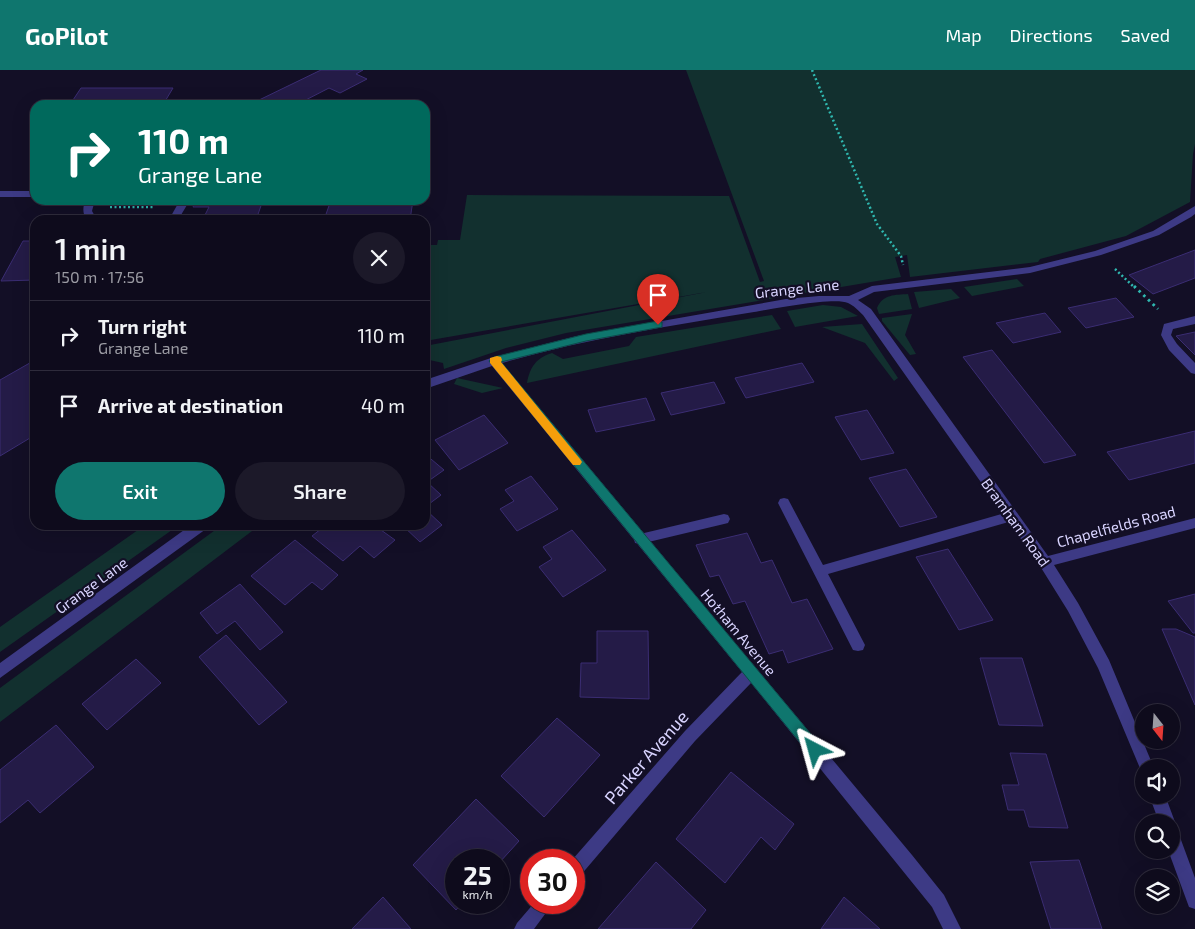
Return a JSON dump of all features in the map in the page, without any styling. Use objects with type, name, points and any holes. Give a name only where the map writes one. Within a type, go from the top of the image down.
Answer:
[{"type":"street","points":[[0,194],[30,194]]},
{"type":"street","name":"Grange Lane","points":[[430,383],[442,377],[494,361],[586,337],[819,299],[850,299],[872,289],[1030,270],[1098,253],[1156,234],[1195,209]]},
{"type":"street","name":"Bramham Road","points":[[850,299],[867,312],[1045,562],[1073,607],[1104,665],[1143,759]]},
{"type":"street","points":[[1195,320],[1168,327],[1166,335],[1173,347],[1195,370]]},
{"type":"street","name":"Hotham Avenue","points":[[494,361],[906,861],[938,902],[952,929]]},
{"type":"street","points":[[784,503],[858,644]]},
{"type":"street","points":[[820,570],[1012,516]]},
{"type":"street","points":[[640,540],[724,519]]},
{"type":"street","name":"Chapelfields Road","points":[[1045,562],[1195,523]]},
{"type":"street","name":"Grange Lane","points":[[0,671],[194,530]]},
{"type":"street","name":"Parker Avenue","points":[[585,857],[690,736],[751,673]]},
{"type":"street","points":[[1180,859],[1195,901]]},
{"type":"street","points":[[523,929],[536,914]]},
{"type":"path","points":[[812,70],[877,224],[900,256],[908,285]]},
{"type":"path","points":[[1098,253],[1174,325]]},
{"type":"green space","points":[[686,70],[1195,70],[1195,144],[1190,202],[1126,236],[1040,259],[1038,262],[910,277],[907,255],[895,257],[901,277],[566,333],[506,348],[444,369],[443,363],[430,360],[430,345],[707,292],[430,340],[430,245],[437,245],[438,240],[460,240],[467,195],[729,196],[760,282],[764,281]]},
{"type":"green space","points":[[1017,279],[1024,286],[972,296],[964,287]]},
{"type":"green space","points":[[951,289],[960,298],[919,308],[914,292]]},
{"type":"green space","points":[[908,294],[912,309],[879,314],[877,308],[883,300],[890,296]]},
{"type":"green space","points":[[823,305],[841,307],[858,316],[795,327],[787,311]]},
{"type":"green space","points":[[912,314],[905,335],[916,354],[910,355],[882,321],[882,318]]},
{"type":"green space","points":[[772,315],[781,329],[527,383],[530,372],[538,360],[552,353],[563,359],[629,346],[636,337]]},
{"type":"green space","points":[[862,324],[898,378],[894,381],[865,343],[822,327]]},
{"type":"green space","points":[[457,378],[503,388],[482,393],[454,384]]},
{"type":"green space","points":[[138,530],[172,530],[0,652],[0,627]]},
{"type":"green space","points":[[215,530],[253,530],[0,722],[0,688]]},
{"type":"building","points":[[321,70],[363,70],[356,74],[367,79],[340,93],[329,88],[306,100],[259,100]]},
{"type":"building","points":[[81,88],[173,88],[166,100],[73,100]]},
{"type":"building","points":[[194,205],[261,205],[258,215],[205,215],[209,207],[193,207]]},
{"type":"building","points":[[329,205],[412,205],[411,215],[326,215]]},
{"type":"building","points":[[23,241],[30,241],[30,280],[1,281]]},
{"type":"building","points":[[1195,250],[1195,278],[1153,294],[1129,275]]},
{"type":"building","points":[[1116,298],[1134,317],[1086,328],[1068,308]]},
{"type":"building","points":[[1045,313],[1061,332],[1013,343],[996,323]]},
{"type":"building","points":[[1195,332],[1195,355],[1176,336]]},
{"type":"building","points":[[992,350],[1076,455],[1044,463],[963,357]]},
{"type":"building","points":[[30,363],[30,438],[0,456],[0,380]]},
{"type":"building","points":[[802,363],[814,382],[746,398],[735,378]]},
{"type":"building","points":[[714,382],[725,403],[671,415],[661,393]]},
{"type":"building","points":[[646,398],[655,420],[596,432],[588,410]]},
{"type":"building","points":[[867,410],[894,453],[861,460],[835,417]]},
{"type":"building","points":[[484,415],[508,443],[459,470],[435,440]]},
{"type":"building","points":[[1195,431],[1195,463],[1129,480],[1107,452]]},
{"type":"building","points":[[430,458],[444,470],[430,480]]},
{"type":"building","points":[[906,469],[937,517],[900,527],[869,478]]},
{"type":"building","points":[[531,476],[558,509],[517,531],[500,509],[514,501],[505,490]]},
{"type":"building","points":[[430,485],[441,495],[430,503]]},
{"type":"building","points":[[430,514],[442,525],[420,542],[407,530],[430,530]]},
{"type":"building","points":[[320,530],[381,530],[395,540],[374,558],[360,546],[343,561],[312,536]]},
{"type":"building","points":[[572,530],[606,570],[563,597],[539,567],[552,559],[543,547]]},
{"type":"building","points":[[747,533],[761,563],[772,560],[792,603],[807,599],[833,649],[788,663],[783,650],[769,654],[745,601],[733,604],[719,575],[710,577],[696,545]]},
{"type":"building","points":[[295,540],[338,575],[322,590],[312,582],[285,605],[251,576]]},
{"type":"building","points":[[948,549],[993,620],[959,630],[916,557]]},
{"type":"building","points":[[240,584],[283,632],[260,650],[235,621],[217,634],[200,613]]},
{"type":"building","points":[[1195,594],[1195,633],[1193,633],[1168,601]]},
{"type":"building","points":[[1162,629],[1176,629],[1195,637],[1195,705]]},
{"type":"building","points":[[597,631],[648,631],[649,699],[580,697],[581,663],[597,663]]},
{"type":"building","points":[[226,635],[287,702],[259,725],[199,657]]},
{"type":"building","points":[[980,658],[1022,658],[1043,726],[999,725]]},
{"type":"building","points":[[136,659],[161,683],[107,730],[82,704]]},
{"type":"building","points":[[557,718],[600,755],[544,817],[501,776]]},
{"type":"building","points":[[56,725],[94,767],[40,813],[28,800],[0,823],[0,770]]},
{"type":"building","points":[[1010,753],[1046,754],[1068,828],[1029,827],[1024,810],[1008,810],[1002,785],[1019,785]]},
{"type":"building","points":[[731,772],[794,824],[775,850],[761,837],[725,883],[676,839]]},
{"type":"building","points":[[476,799],[519,841],[510,851],[510,849],[445,849],[445,898],[413,865]]},
{"type":"building","points":[[1079,860],[1102,929],[1051,929],[1030,862]]},
{"type":"building","points":[[656,862],[706,910],[691,929],[598,929]]},
{"type":"building","points":[[383,897],[411,929],[352,929]]},
{"type":"building","points":[[844,897],[880,929],[821,929]]},
{"type":"slow traffic","points":[[497,360],[494,361],[577,462]]},
{"type":"route","points":[[658,325],[586,337],[534,349],[494,361],[815,750]]}]
